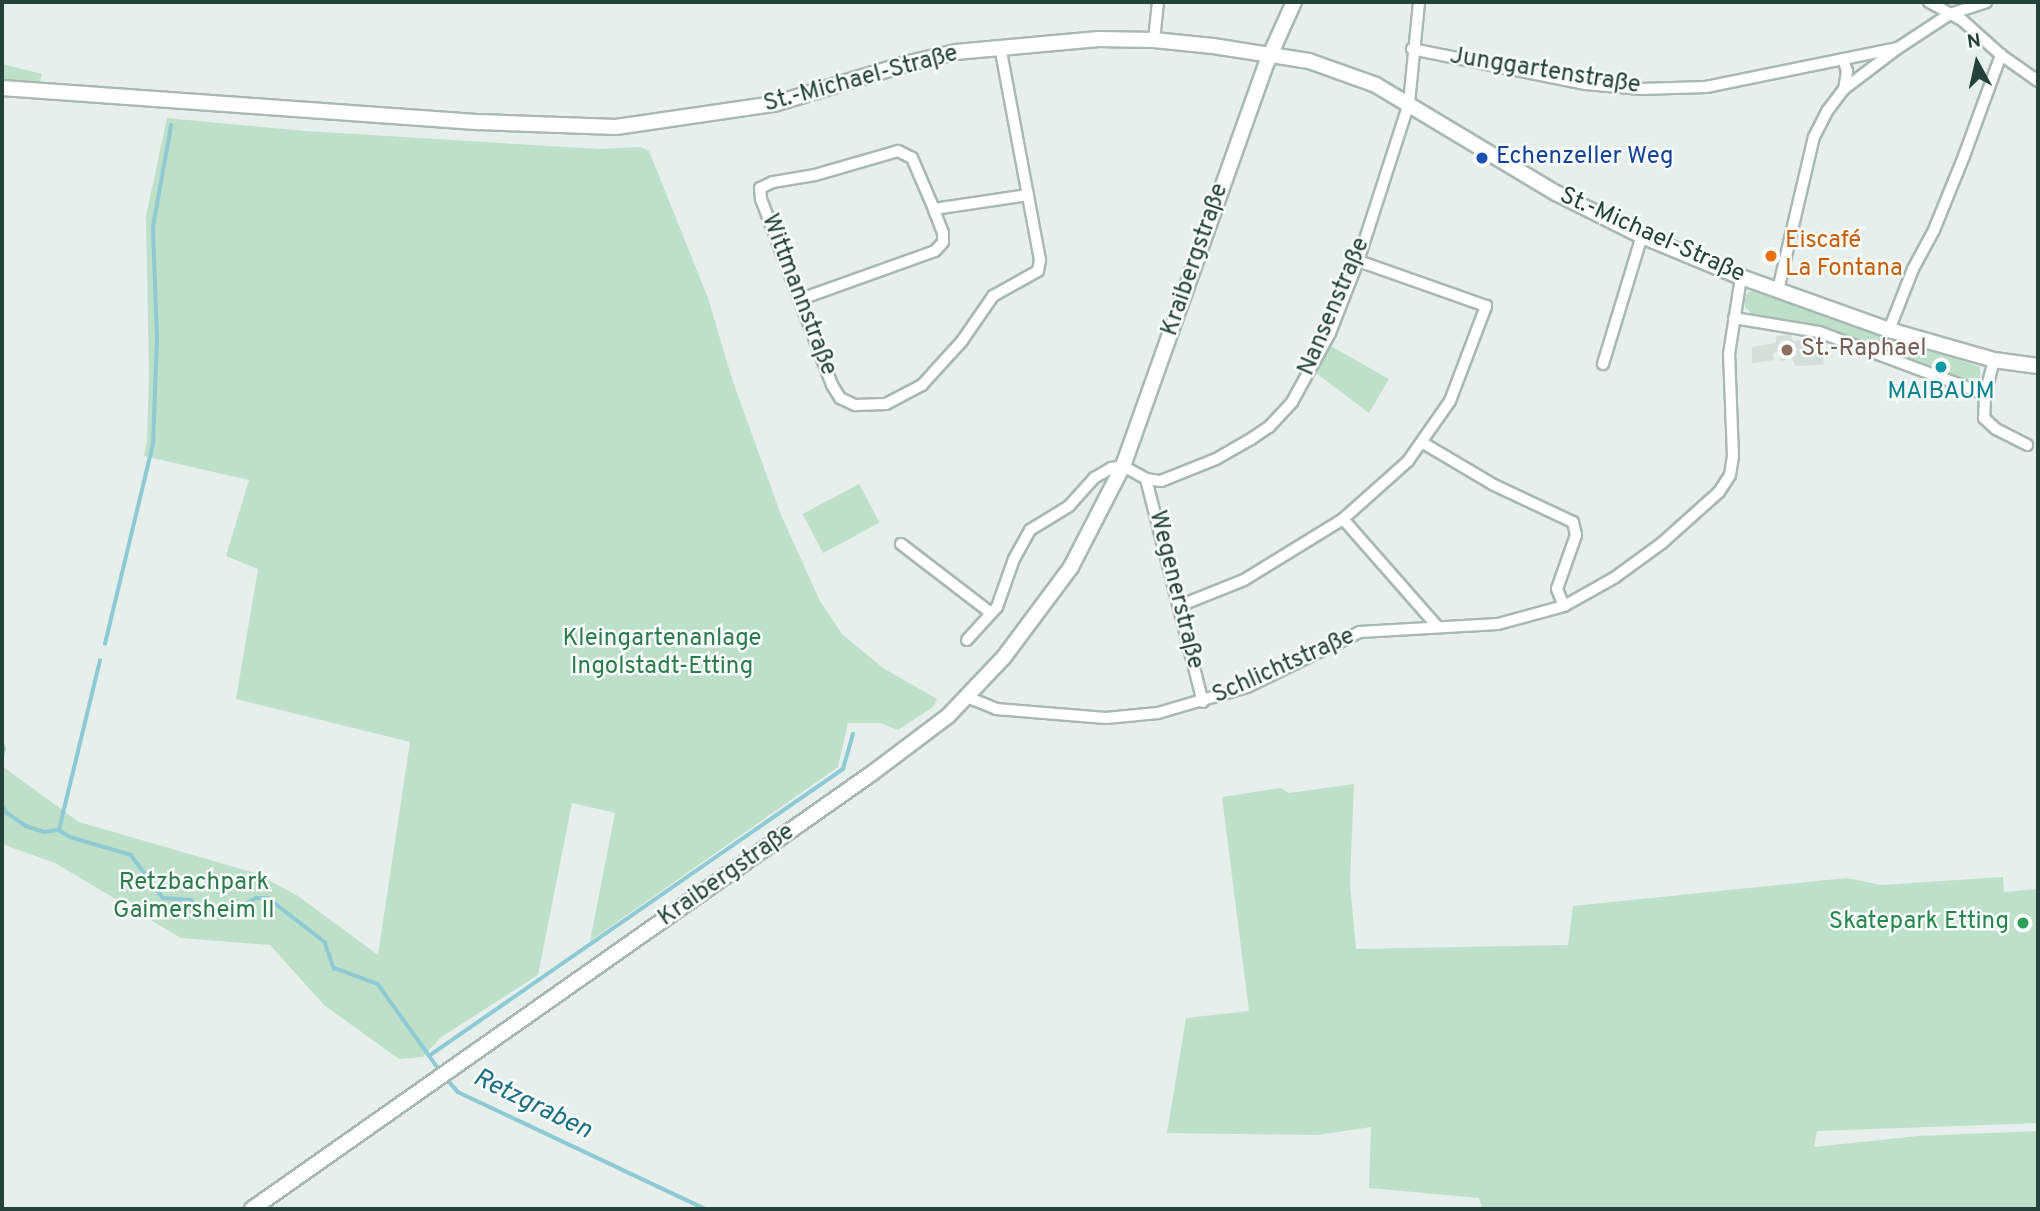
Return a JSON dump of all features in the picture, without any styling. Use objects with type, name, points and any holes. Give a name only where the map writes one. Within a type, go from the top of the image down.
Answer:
[{"type":"street","points":[[1154,40],[1158,2]]},
{"type":"street","name":"Kraibergstraße","points":[[252,1209],[872,774],[948,716],[1026,631],[1071,567],[1123,466],[1269,55],[1294,2]]},
{"type":"street","points":[[1409,103],[1412,49],[1419,2]]},
{"type":"street","points":[[1930,2],[1962,20],[2001,55],[2038,81]]},
{"type":"street","points":[[1777,290],[1814,136],[1844,89],[1898,48],[1950,14],[1986,2]]},
{"type":"street","name":"St.-Michael-Straße","points":[[2,89],[586,128],[647,124],[752,109],[909,63],[1000,47],[1098,39],[1154,40],[1269,55],[1309,61],[1347,73],[1409,103],[1520,173],[1642,236],[1741,277],[1889,330],[1994,360],[2038,366]]},
{"type":"street","points":[[801,299],[934,251],[943,242],[943,233],[934,209],[1028,195],[1000,47]]},
{"type":"street","name":"Junggartenstraße","points":[[1412,49],[1586,84],[1641,89],[1706,87],[1898,48]]},
{"type":"street","points":[[1889,330],[1913,269],[1934,230],[2001,55]]},
{"type":"street","points":[[1843,59],[1847,71],[1844,89]]},
{"type":"street","name":"Nansenstraße","points":[[1146,479],[1161,481],[1216,458],[1269,427],[1292,402],[1315,363],[1358,261],[1409,103]]},
{"type":"street","name":"Wittmannstraße","points":[[934,209],[912,158],[898,151],[815,175],[773,182],[760,188],[761,199],[836,392],[855,405],[870,407],[905,396],[922,385],[962,341],[993,296],[1038,271],[1040,260],[1028,195]]},
{"type":"street","points":[[1603,364],[1642,236]]},
{"type":"street","points":[[1179,606],[1244,580],[1279,561],[1343,519],[1377,491],[1423,443],[1450,401],[1486,306],[1358,261]]},
{"type":"street","name":"Schlichtstraße","points":[[967,697],[996,709],[1106,718],[1158,713],[1247,687],[1360,632],[1498,624],[1564,606],[1614,578],[1661,543],[1718,492],[1730,475],[1733,456],[1729,354],[1741,277]]},
{"type":"street","name":"St.-Michael-Straße","points":[[1734,317],[1819,331],[1985,394]]},
{"type":"street","points":[[1994,360],[1985,394],[1984,418],[1996,429],[2027,445]]},
{"type":"street","points":[[1423,443],[1494,485],[1573,522],[1576,535],[1557,589],[1564,606]]},
{"type":"street","points":[[967,640],[991,613],[1006,589],[1014,559],[1030,530],[1069,506],[1094,478],[1111,468],[1123,466],[1146,479]]},
{"type":"street","name":"Wegenerstraße","points":[[1146,479],[1203,702]]},
{"type":"street","points":[[1343,519],[1438,627]]},
{"type":"street","points":[[901,544],[991,613]]},
{"type":"shaded area","name":"St.-Raphael","points":[[1791,334],[1793,341],[1806,339],[1807,347],[1821,345],[1824,365],[1795,366],[1793,359],[1780,361],[1779,352],[1773,353],[1774,360],[1752,363],[1752,347],[1776,343],[1776,336]]},
{"type":"green space","points":[[2,64],[42,74],[39,86],[2,84]]},
{"type":"green space","points":[[167,118],[305,131],[600,149],[640,147],[649,151],[708,298],[732,379],[781,515],[820,601],[842,634],[883,668],[937,699],[933,707],[898,730],[880,723],[848,723],[838,767],[590,941],[615,813],[572,803],[538,975],[440,1038],[423,1057],[399,1059],[324,1005],[270,945],[181,938],[55,863],[2,844],[2,766],[79,822],[255,873],[298,896],[378,955],[410,742],[236,699],[258,569],[226,556],[249,480],[144,456],[149,375],[146,216]]},
{"type":"green space","points":[[1752,291],[1980,367],[1980,378],[1973,385],[1801,322],[1752,314],[1745,307],[1745,298],[1748,292]]},
{"type":"green space","points":[[1331,346],[1389,379],[1369,413],[1316,373]]},
{"type":"green space","points":[[859,484],[880,523],[823,553],[802,514]]},
{"type":"green space","points":[[1354,784],[1350,883],[1356,949],[1568,945],[1573,906],[1847,878],[1881,885],[2003,877],[2004,892],[2038,889],[2038,1123],[1817,1131],[1814,1147],[1918,1136],[2038,1131],[2038,1209],[1482,1209],[1479,1198],[1369,1188],[1371,1127],[1318,1135],[1167,1133],[1186,1018],[1249,1011],[1222,797],[1281,788],[1289,793]]},
{"type":"waterway","points":[[105,644],[153,444],[157,338],[153,227],[171,126]]},
{"type":"waterway","points":[[59,830],[100,661]]},
{"type":"waterway","points":[[429,1056],[843,769],[853,734]]},
{"type":"waterway","name":"Retzgraben","points":[[2,742],[2,760]]},
{"type":"waterway","name":"Retzgraben","points":[[2,805],[7,813],[26,826],[44,832],[59,830],[70,837],[131,855],[163,898],[191,900],[201,911],[232,911],[256,898],[268,898],[325,942],[334,968],[378,984],[441,1072]]},
{"type":"waterway","name":"Retzgraben","points":[[446,1078],[458,1092],[705,1209]]},
{"type":"place","name":"Echenzeller Weg","points":[[1482,158]]},
{"type":"place","name":"Eiscafé La Fontana","points":[[1771,256]]},
{"type":"place","name":"St.-Raphael","points":[[1787,350]]},
{"type":"place","name":"MAIBAUM","points":[[1941,367]]},
{"type":"place","name":"Skatepark Etting","points":[[2023,923]]},
{"type":"park label","name":"Kleingartenanlage Ingolstadt-Etting","points":[[662,654]]},
{"type":"park label","name":"Retzbachpark Gaimersheim II","points":[[194,898]]}]
